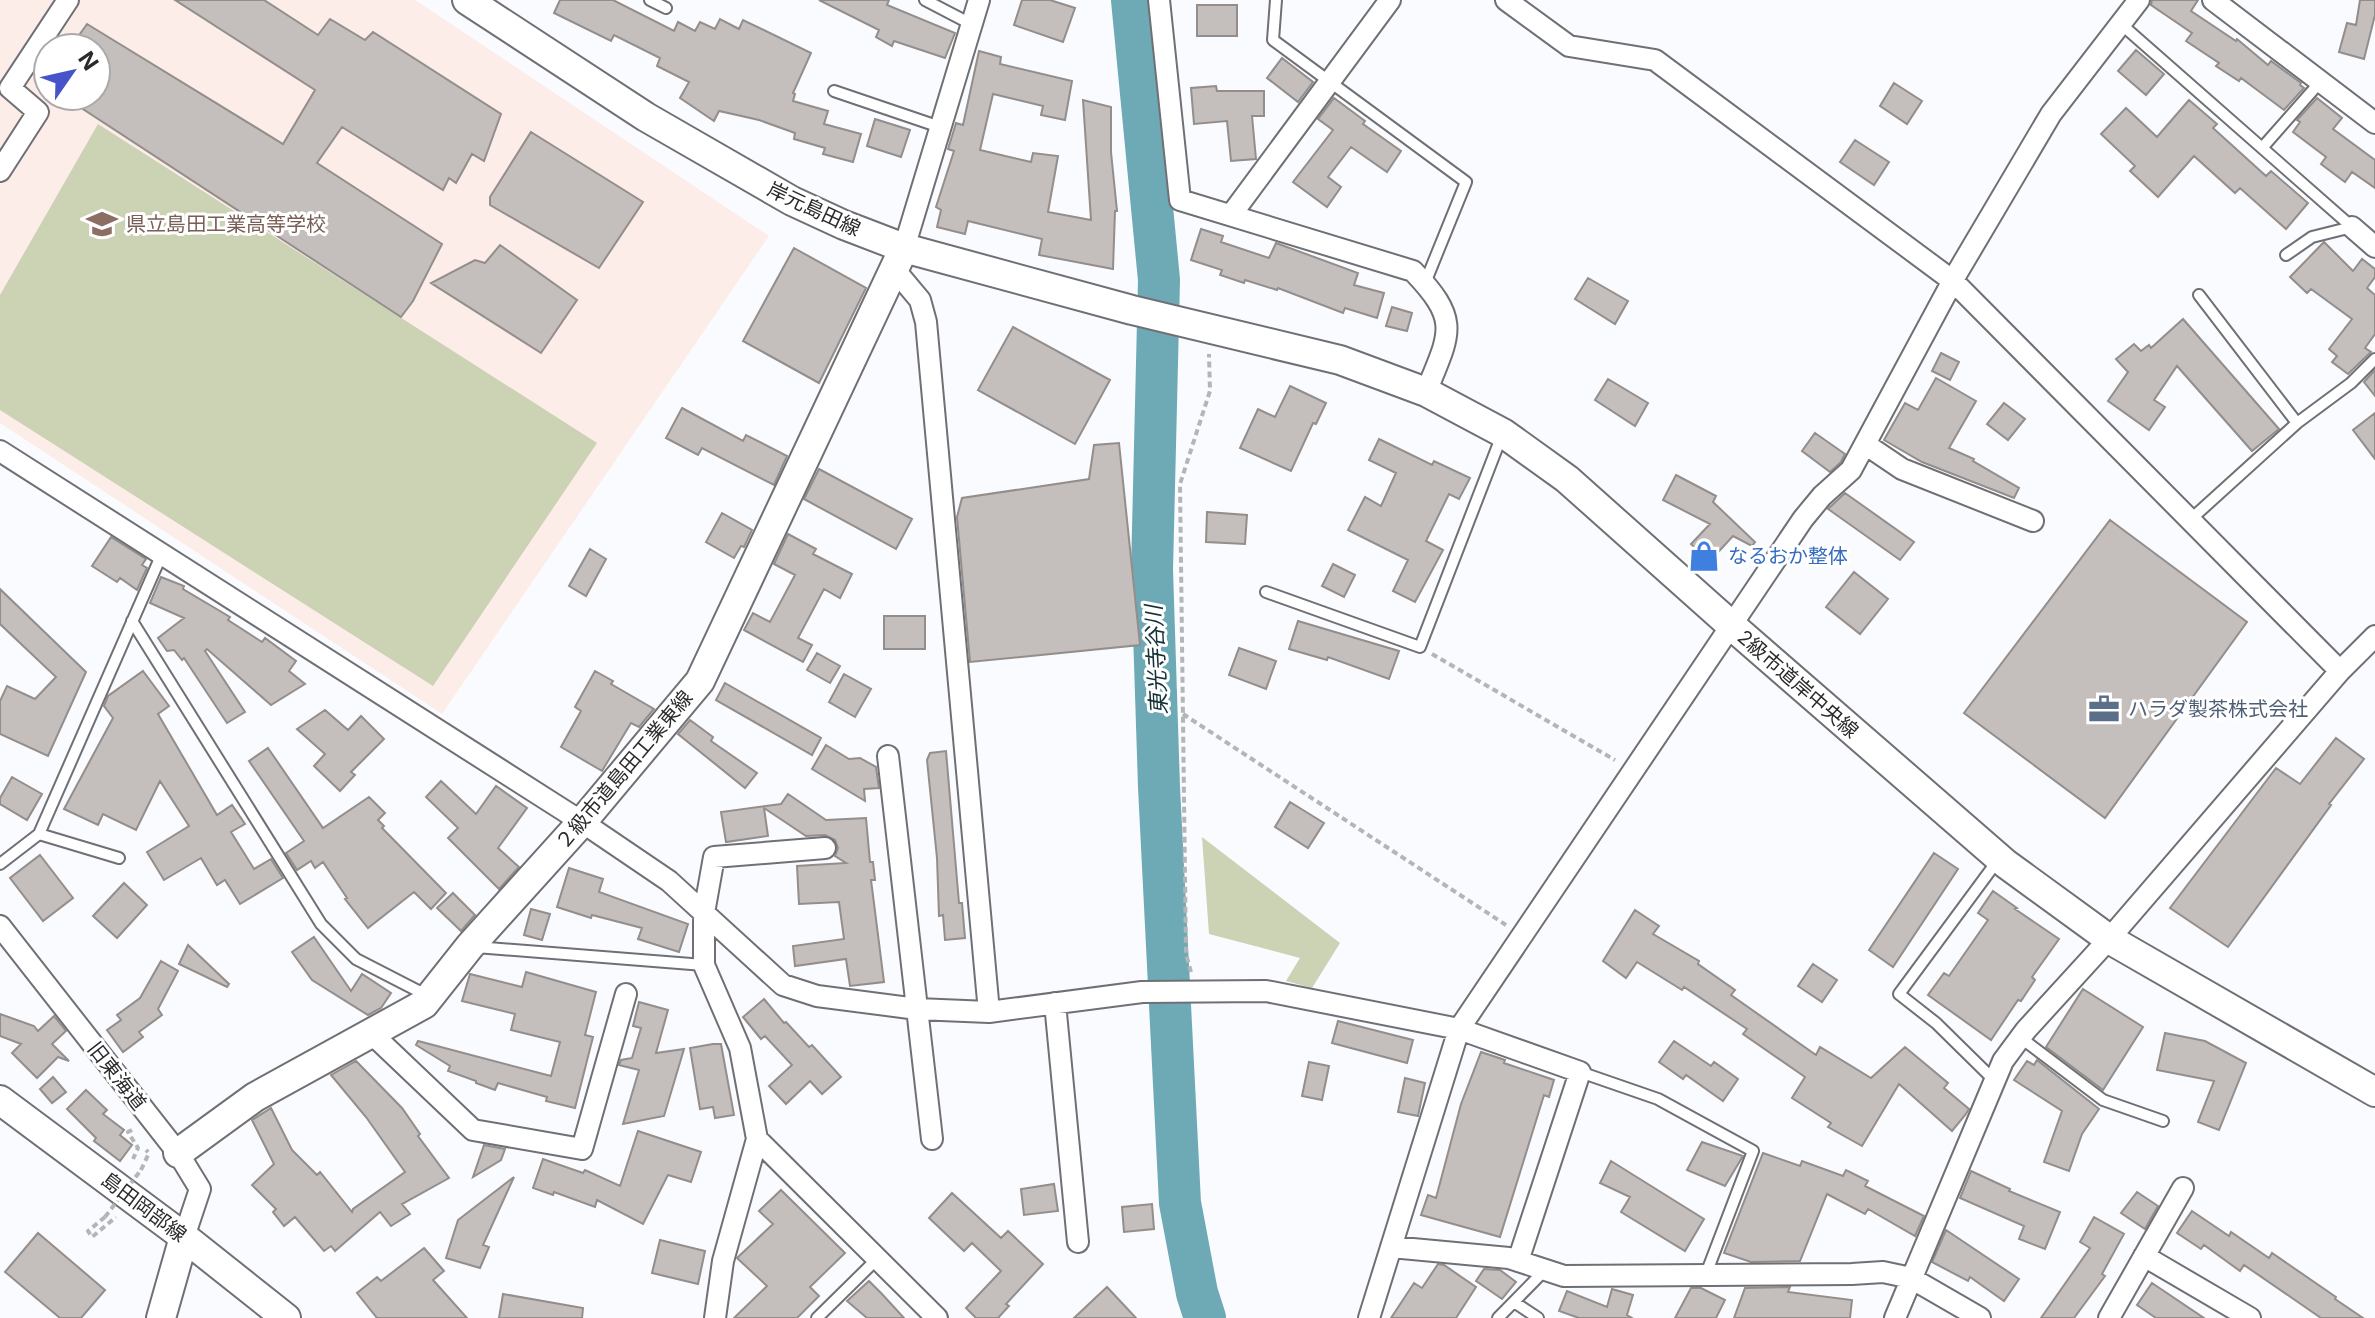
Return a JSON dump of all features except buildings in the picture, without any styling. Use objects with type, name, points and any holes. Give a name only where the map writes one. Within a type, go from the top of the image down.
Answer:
[{"type":"street","points":[[0,171],[38,112],[10,88],[68,0]]},
{"type":"street","points":[[979,0],[899,258],[920,300],[926,322],[989,1012]]},
{"type":"street","points":[[1159,0],[1180,200],[1413,271],[1434,292],[1446,317],[1447,341],[1426,392]]},
{"type":"street","points":[[1231,215],[1390,0]]},
{"type":"street","points":[[1506,0],[1569,46],[1655,60],[1953,281],[2340,671]]},
{"type":"street","points":[[1369,1318],[1459,1029],[1803,519],[1822,496],[1851,470],[1953,281],[2051,114],[2139,0]]},
{"type":"street","points":[[2213,0],[2375,123]]},
{"type":"street","name":"岸元島田線","points":[[471,1],[646,117],[899,258],[1205,327]]},
{"type":"street","points":[[2352,227],[2375,247]]},
{"type":"street","name":"２級市道島田工業東線","points":[[178,1153],[255,1097],[424,1004],[470,946],[582,822],[700,681],[899,258]]},
{"type":"street","name":"2級市道岸中央線","points":[[1205,327],[1340,360],[1426,392],[1503,433],[1567,479],[1999,858],[2109,939],[2375,1092]]},
{"type":"street","points":[[1865,444],[1902,469],[2033,521]]},
{"type":"street","points":[[0,451],[582,822],[669,881],[783,985],[817,996],[917,1009],[989,1012],[1142,992],[1266,991],[1459,1029],[1580,1072],[1518,1261]]},
{"type":"street","points":[[1895,1318],[2003,1061],[2340,671],[2375,636]]},
{"type":"street","points":[[888,756],[932,1139]]},
{"type":"street","points":[[715,1318],[723,1261],[757,1139],[740,1048],[704,965],[704,913],[714,857],[825,848]]},
{"type":"street","name":"旧東海道","points":[[0,926],[178,1153],[200,1189],[184,1237]]},
{"type":"street","points":[[371,1033],[473,1130],[582,1149],[626,994]]},
{"type":"street","points":[[1055,1003],[1078,1242]]},
{"type":"street","name":"島田岡部線","points":[[0,1100],[184,1237],[286,1318]]},
{"type":"street","points":[[757,1139],[937,1318]]},
{"type":"street","points":[[2109,1318],[2183,1188]]},
{"type":"street","points":[[161,1318],[184,1237]]},
{"type":"street","points":[[1391,1247],[1509,1258],[1564,1276],[1883,1272],[1911,1278],[1980,1318]]},
{"type":"street","points":[[2144,1256],[2250,1318]]},
{"type":"lane","points":[[650,0],[666,8]]},
{"type":"lane","points":[[925,0],[971,24]]},
{"type":"lane","points":[[1276,0],[1273,40],[1466,182],[1425,283]]},
{"type":"lane","points":[[2121,24],[2352,227]]},
{"type":"lane","points":[[2262,148],[2321,81]]},
{"type":"lane","points":[[834,91],[940,127]]},
{"type":"lane","points":[[2286,255],[2312,237],[2352,227]]},
{"type":"lane","points":[[2199,295],[2297,423]]},
{"type":"lane","points":[[2190,520],[2297,423],[2351,383],[2375,359]]},
{"type":"lane","points":[[1266,592],[1420,647],[1503,433]]},
{"type":"lane","points":[[0,864],[39,834],[161,556]]},
{"type":"lane","points":[[132,621],[321,924],[356,959],[430,997]]},
{"type":"lane","points":[[39,834],[119,858]]},
{"type":"lane","points":[[1995,1081],[1936,1023],[1899,994],[1999,858]]},
{"type":"lane","points":[[470,946],[704,965]]},
{"type":"lane","points":[[2021,1038],[2103,1100],[2163,1121]]},
{"type":"lane","points":[[1580,1072],[1658,1099],[1753,1151],[1706,1275]]},
{"type":"lane","points":[[817,1318],[878,1258]]},
{"type":"lane","points":[[1498,1318],[1545,1270]]},
{"type":"lane","points":[[1514,1302],[1538,1318]]},
{"type":"path","points":[[1196,991],[1186,954],[1180,484],[1210,391],[1205,327]]},
{"type":"path","points":[[1420,647],[1634,771]]},
{"type":"path","points":[[1183,714],[1522,935]]},
{"type":"path","points":[[116,1217],[92,1237],[88,1231],[105,1217],[141,1170],[149,1153],[132,1129],[128,1132],[138,1148],[133,1159]]},
{"type":"shaded area","points":[[0,0],[415,0],[769,236],[442,714],[0,423]]},
{"type":"green space","points":[[98,124],[597,443],[433,686],[0,410],[0,295]]},
{"type":"green space","points":[[1202,837],[1340,943],[1312,988],[1286,981],[1300,958],[1209,934]]},
{"type":"waterway","name":"東光寺谷川","points":[[1132,0],[1159,280],[1152,570],[1159,787],[1180,1203],[1197,1293],[1205,1318]]},
{"type":"place","name":"県立島田工業高等学校","points":[[102,224]]},
{"type":"place","name":"なるおか整体","points":[[1704,556]]},
{"type":"place","name":"ハラダ製茶株式会社","points":[[2104,709]]}]
